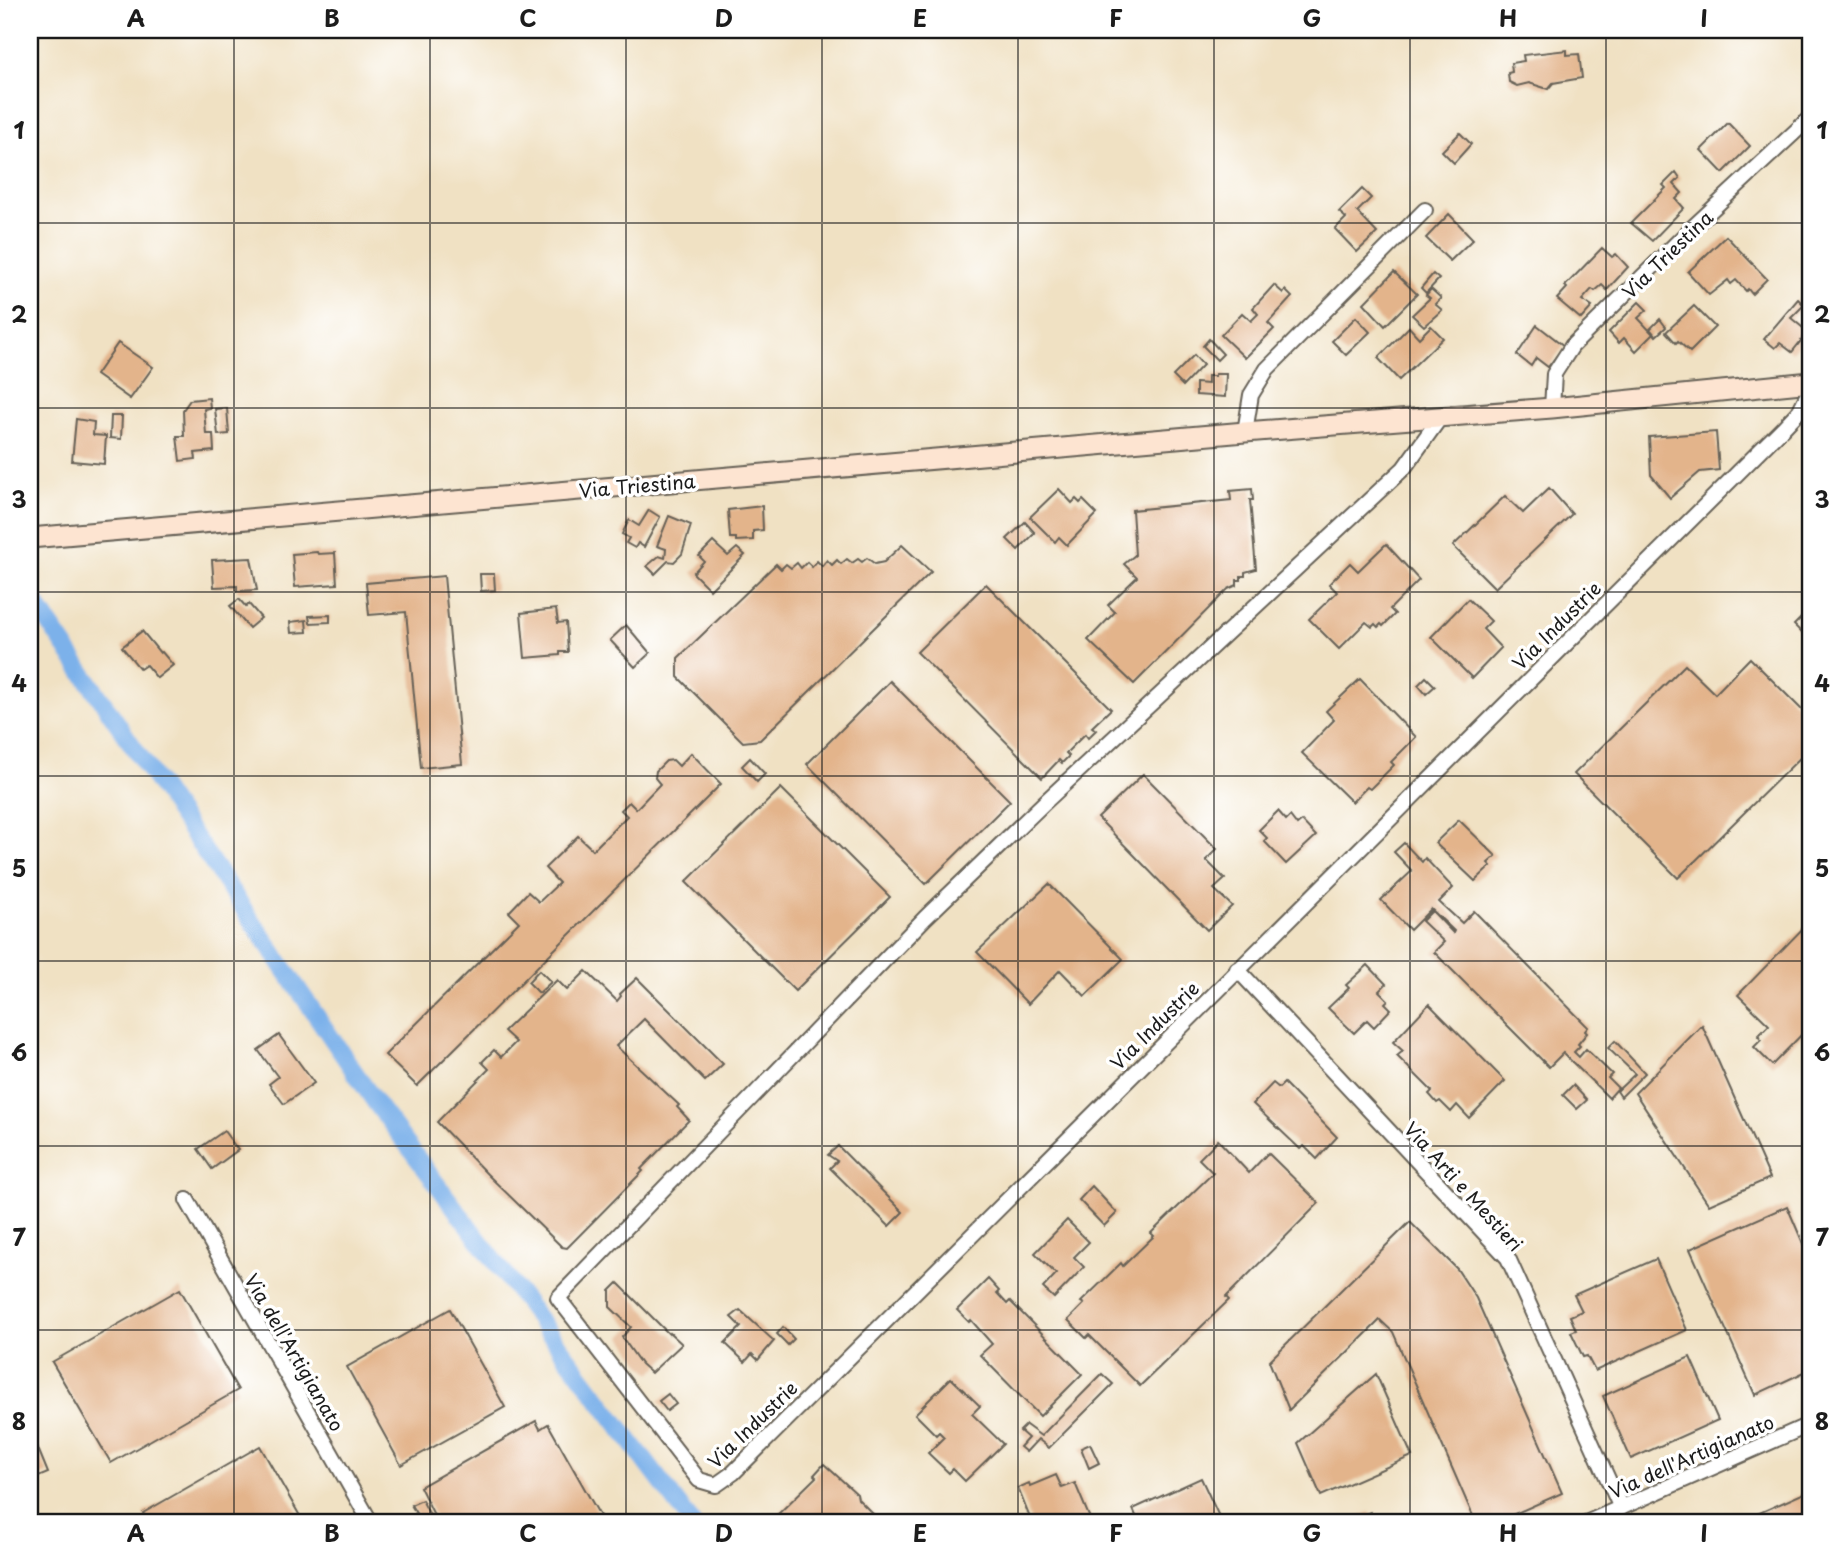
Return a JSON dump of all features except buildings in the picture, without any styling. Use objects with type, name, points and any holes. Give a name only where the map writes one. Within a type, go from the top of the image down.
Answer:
[{"type":"main road","name":"Via Triestina","points":[[30,537],[1442,415],[1552,408],[1811,382]]},
{"type":"street","name":"Via Triestina","points":[[1552,408],[1554,374],[1572,346],[1692,228],[1811,117]]},
{"type":"street","points":[[1245,432],[1251,395],[1267,369],[1425,210]]},
{"type":"street","name":"Via Industrie","points":[[1442,415],[1404,468],[1045,802],[925,918],[558,1298],[699,1480],[716,1485],[733,1473],[1783,428],[1800,410],[1811,388]]},
{"type":"street","name":"Via Arti e Mestieri","points":[[1237,969],[1508,1258],[1621,1508]]},
{"type":"street","name":"Via dell'Artigianato","points":[[187,1200],[371,1523]]},
{"type":"street","name":"Via dell'Artigianato","points":[[1586,1523],[1811,1424]]},
{"type":"waterway","points":[[30,595],[375,1102],[692,1523]]}]
